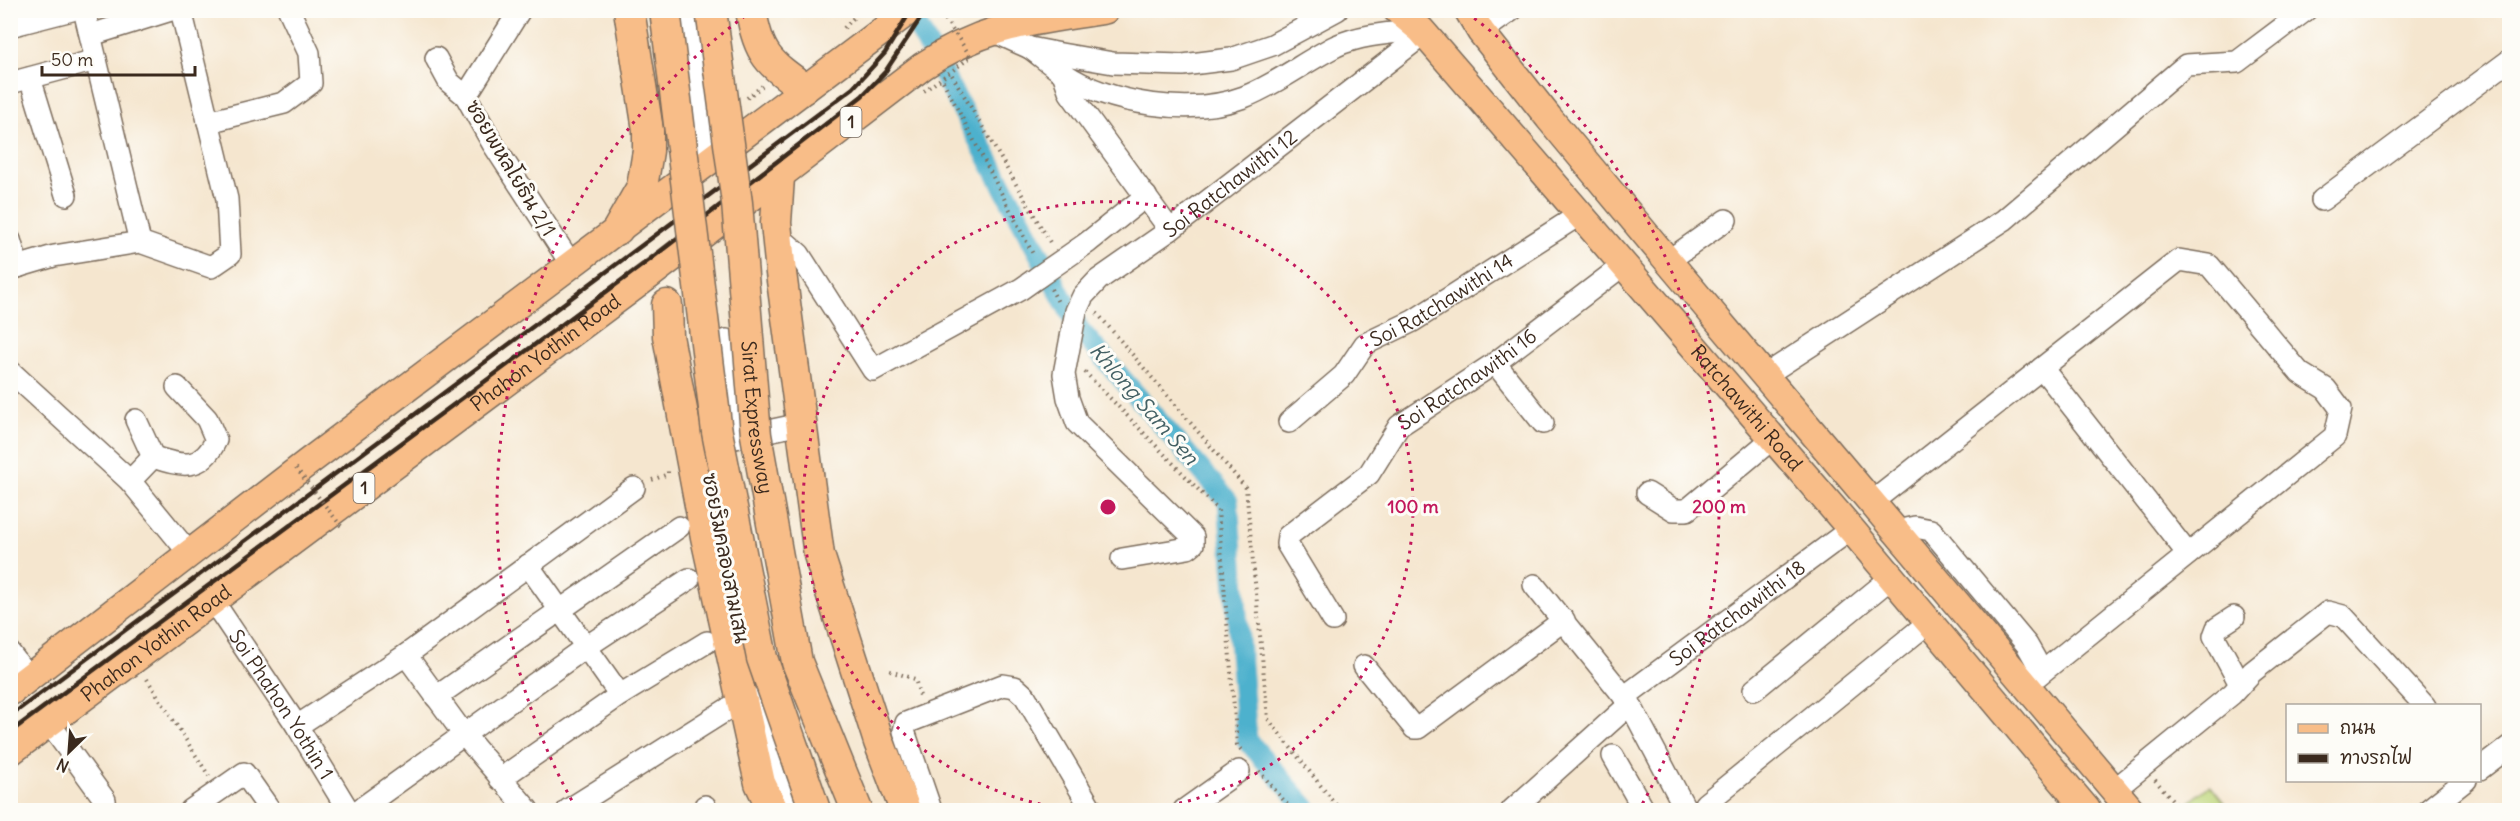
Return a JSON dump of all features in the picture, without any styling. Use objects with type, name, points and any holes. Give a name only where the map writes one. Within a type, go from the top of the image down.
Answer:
[{"type":"highway","points":[[751,10],[764,55],[775,68],[804,88]]},
{"type":"highway","name":"Sirat Expressway","points":[[687,11],[717,432],[762,658],[815,810]]},
{"type":"highway","name":"Sirat Expressway","points":[[687,11],[737,203],[756,435],[798,662],[857,810]]},
{"type":"highway","points":[[618,229],[642,188],[648,151],[631,16]]},
{"type":"highway","points":[[779,177],[777,235],[819,555],[879,742],[905,810]]},
{"type":"highway","points":[[667,305],[670,347],[723,583],[760,783],[773,810]]},
{"type":"main road","name":"Phahon Yothin Road","points":[[12,747],[50,723],[135,660],[779,177],[930,79],[952,46],[990,30],[1105,10]]},
{"type":"main road","name":"Ratchawithi Road","points":[[1397,10],[1423,32],[1892,578],[2087,810]]},
{"type":"main road","points":[[20,685],[189,553],[804,88],[903,16]]},
{"type":"main road","name":"Ratchawithi Road","points":[[1474,21],[1764,376],[1896,531],[2032,680],[2131,810]]},
{"type":"street","points":[[10,26],[31,16],[72,10]]},
{"type":"street","points":[[84,10],[140,243]]},
{"type":"street","points":[[90,35],[171,10]]},
{"type":"street","points":[[10,240],[14,268],[54,256],[140,243],[211,267],[230,254],[227,199],[181,10]]},
{"type":"street","points":[[208,122],[284,103],[311,83],[309,53],[289,10]]},
{"type":"street","name":"ซอยพหลโยธิน 2/1","points":[[520,10],[466,96],[493,144],[571,264]]},
{"type":"street","points":[[1030,48],[1113,63],[1183,65],[1232,58],[1272,45],[1337,10]]},
{"type":"street","points":[[1290,75],[1318,45],[1344,10]]},
{"type":"street","points":[[1474,21],[1512,10]]},
{"type":"street","points":[[1764,376],[2004,220],[2186,65],[2237,63],[2306,10]]},
{"type":"street","points":[[631,16],[687,11],[706,162]]},
{"type":"street","points":[[990,30],[1030,48],[1063,73],[1105,93],[1148,105],[1197,106],[1242,98],[1290,75],[1337,46],[1376,35],[1423,32]]},
{"type":"street","name":"Soi Ratchawithi 12","points":[[1073,306],[1098,280],[1170,230],[1423,32]]},
{"type":"street","points":[[436,58],[449,82],[466,96]]},
{"type":"street","points":[[66,195],[20,80],[96,60]]},
{"type":"street","points":[[2322,200],[2510,60]]},
{"type":"street","points":[[1063,73],[1070,93],[1170,230]]},
{"type":"street","points":[[777,235],[799,254],[873,370],[1021,290],[1039,271],[1087,243],[1146,196]]},
{"type":"street","name":"Soi Ratchawithi 14","points":[[1289,422],[1338,380],[1365,344],[1413,321],[1579,215]]},
{"type":"street","points":[[1668,261],[1726,220]]},
{"type":"street","points":[[1872,502],[2179,260],[2209,265],[2301,373],[2326,389],[2341,409],[2335,436],[2032,680]]},
{"type":"street","name":"Soi Ratchawithi 16","points":[[1333,620],[1287,544],[1288,536],[1369,474],[1399,426],[1495,363],[1622,266]]},
{"type":"street","name":"ซอยริมคลองสามเสน","points":[[651,274],[681,332],[703,445],[723,583],[774,774],[788,810]]},
{"type":"street","points":[[1073,306],[1066,353],[1065,382],[1077,423],[1193,537],[1193,544],[1188,548],[1130,565]]},
{"type":"street","points":[[728,340],[740,437]]},
{"type":"street","points":[[1495,363],[1543,423]]},
{"type":"street","points":[[2042,368],[2188,554]]},
{"type":"street","points":[[10,371],[130,481],[189,553]]},
{"type":"street","points":[[136,420],[153,457],[179,466],[194,464],[211,452],[216,440],[207,419],[177,387]]},
{"type":"street","points":[[703,445],[801,424]]},
{"type":"street","points":[[1647,493],[1674,510],[1687,510],[1772,438]]},
{"type":"street","points":[[130,481],[153,457]]},
{"type":"street","points":[[297,726],[406,655],[634,488]]},
{"type":"street","points":[[436,697],[558,609],[679,527]]},
{"type":"street","name":"Soi Ratchawithi 18","points":[[1512,810],[1627,700],[1851,530]]},
{"type":"street","points":[[528,565],[620,695]]},
{"type":"street","points":[[1754,690],[1892,578]]},
{"type":"street","points":[[359,810],[586,647],[689,579]]},
{"type":"street","points":[[1534,585],[1627,700],[1696,807],[1929,622]]},
{"type":"street","name":"Soi Phahon Yothin 1","points":[[213,601],[297,726],[348,810]]},
{"type":"street","points":[[2114,790],[2320,615],[2328,612],[2336,612],[2343,616],[2424,704]]},
{"type":"street","points":[[2234,617],[2217,628],[2214,636],[2240,684]]},
{"type":"street","points":[[1364,666],[1417,729],[1564,620]]},
{"type":"street","points":[[500,779],[620,695],[707,642]]},
{"type":"street","points":[[11,655],[20,685]]},
{"type":"street","points":[[406,655],[465,736],[528,810]]},
{"type":"street","points":[[931,810],[903,730],[906,723],[1003,685],[1015,687],[1025,696],[1092,810]]},
{"type":"street","points":[[567,810],[731,707]]},
{"type":"street","points":[[50,723],[105,801],[106,810]]},
{"type":"street","points":[[2481,768],[2510,747]]},
{"type":"street","points":[[1613,756],[1644,810]]},
{"type":"street","points":[[2481,771],[2493,771],[2510,765]]},
{"type":"street","points":[[1184,810],[1249,767]]},
{"type":"street","points":[[190,810],[244,773],[270,810]]},
{"type":"street","points":[[2428,810],[2463,782]]},
{"type":"path","points":[[844,28],[861,10]]},
{"type":"path","points":[[939,10],[971,57],[930,79],[1039,271],[1246,488],[1268,719],[1340,810]]},
{"type":"path","points":[[952,75],[1054,249]]},
{"type":"path","points":[[1066,353],[1218,510],[1237,745],[1249,767],[1292,810]]},
{"type":"path","points":[[296,468],[341,526]]},
{"type":"path","points":[[135,660],[218,791]]},
{"type":"path","points":[[890,671],[915,679]]},
{"type":"path","points":[[2143,766],[2181,810]]},
{"type":"green space","points":[[2210,785],[2229,809],[2187,810],[2184,807]]},
{"type":"waterway","name":"Khlong Sam Sen","points":[[909,10],[1079,329],[1228,501],[1247,740],[1308,810]]},
{"type":"railway","points":[[10,716],[853,88],[885,53],[911,10]]},
{"type":"railway","points":[[10,732],[648,261],[862,96],[885,72],[926,10]]}]
